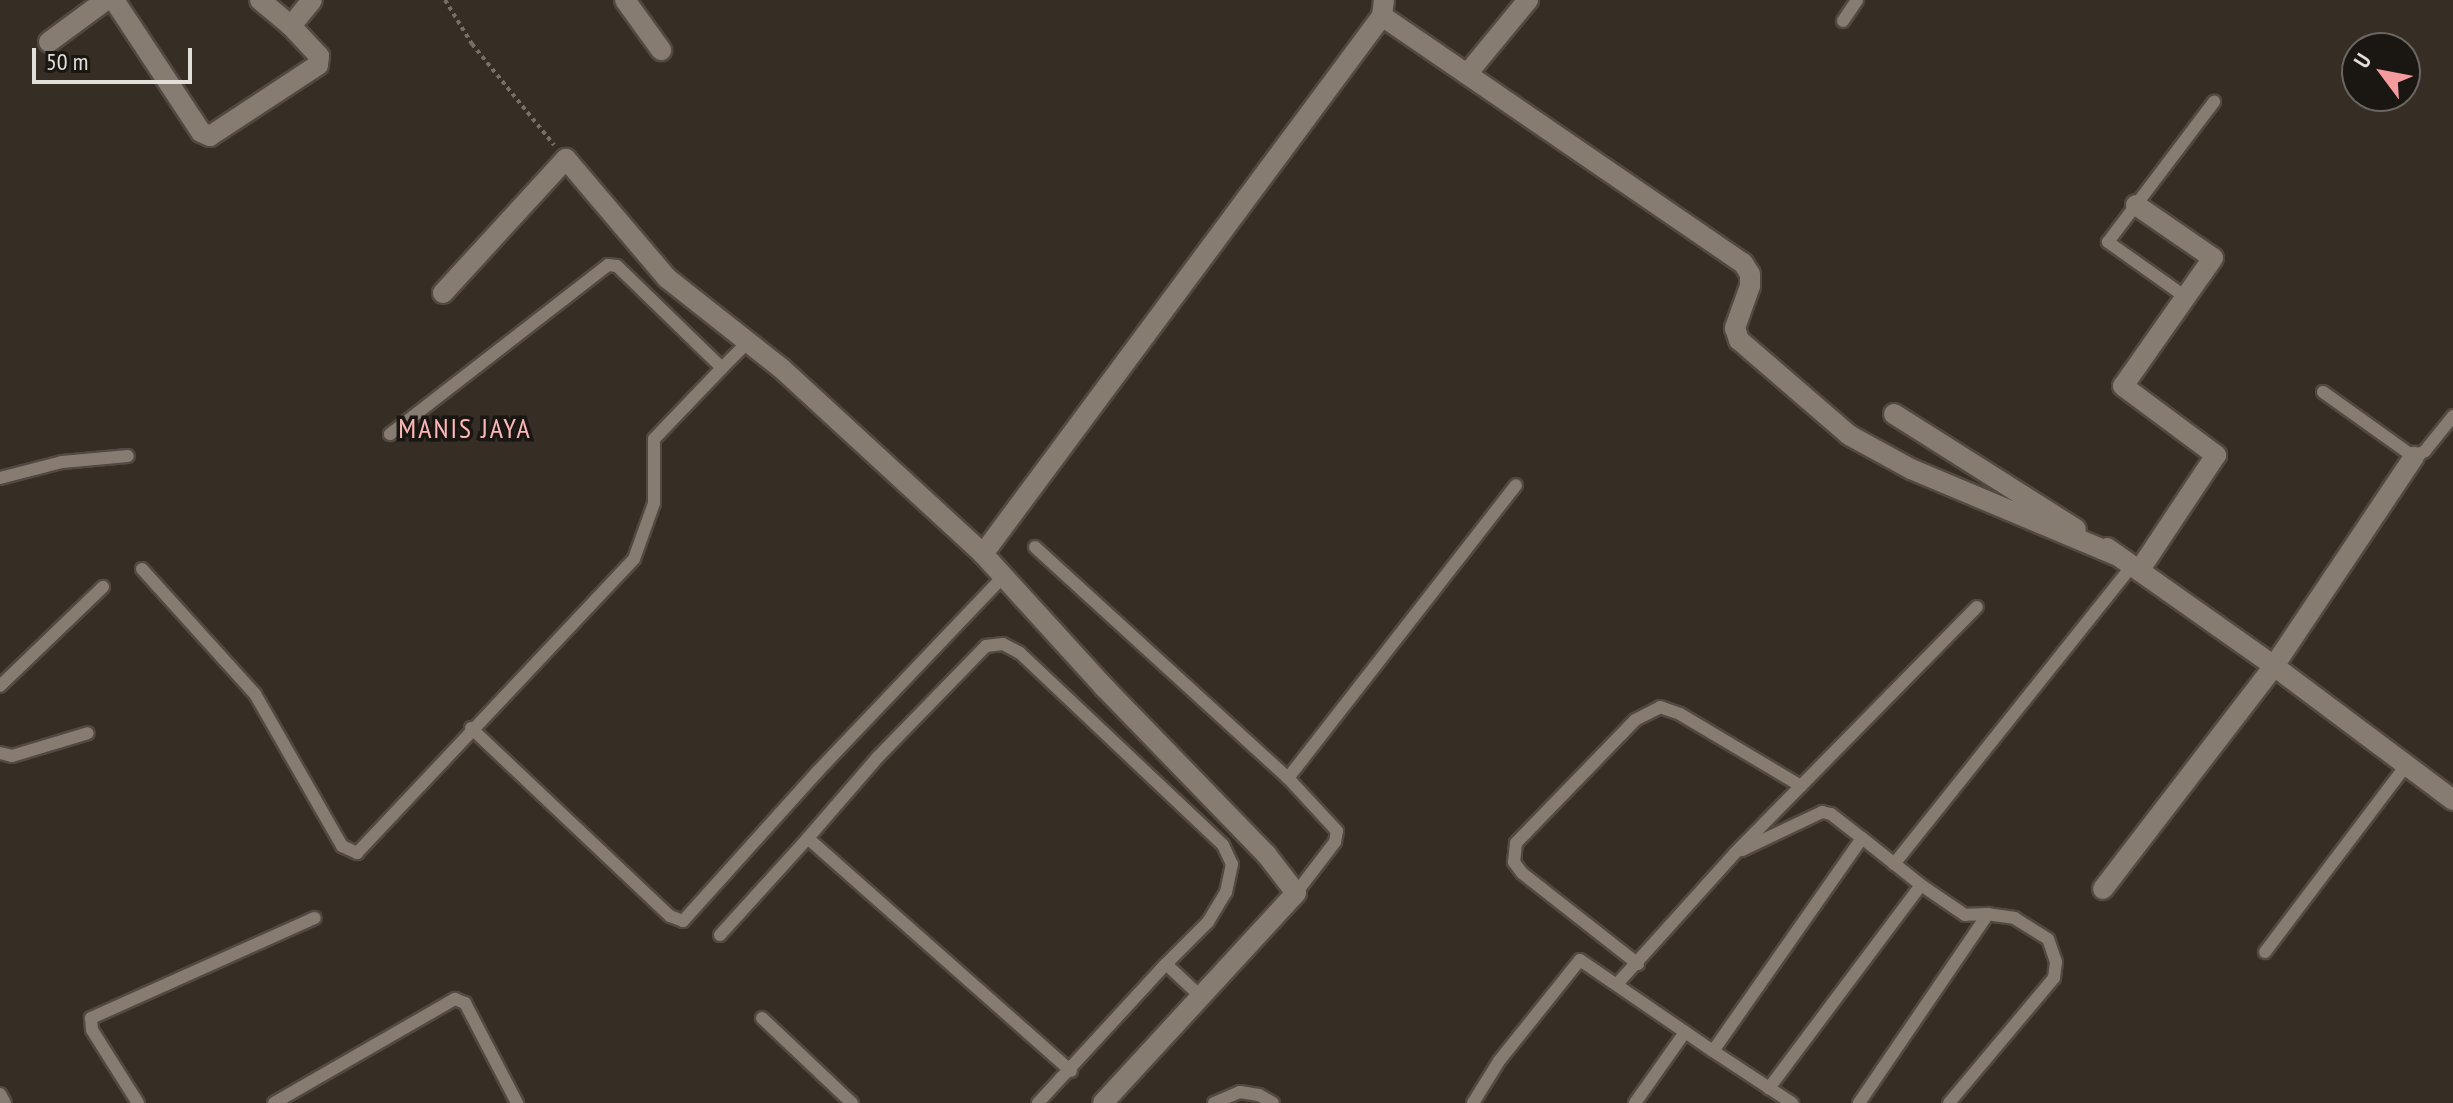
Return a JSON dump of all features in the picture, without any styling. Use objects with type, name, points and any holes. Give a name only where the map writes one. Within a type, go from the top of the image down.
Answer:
[{"type":"street","points":[[49,42],[106,0]]},
{"type":"street","points":[[114,0],[201,132],[210,136],[318,65],[319,56],[291,26],[260,0]]},
{"type":"street","points":[[291,26],[312,0]]},
{"type":"street","points":[[625,0],[661,50]]},
{"type":"street","points":[[1467,74],[1528,0]]},
{"type":"street","points":[[983,554],[1383,8],[1467,74],[1743,263],[1750,274],[1735,328],[1739,340],[1849,435],[1911,469],[2129,564]]},
{"type":"street","points":[[443,293],[566,159],[667,278],[748,342],[983,554],[1104,687],[1266,854],[1296,893],[1103,1103]]},
{"type":"street","points":[[2129,564],[2216,455],[2123,386],[2213,258],[2136,205]]},
{"type":"street","points":[[1894,414],[2129,564],[2274,666],[2453,800]]},
{"type":"street","points":[[2103,889],[2274,666],[2414,457]]},
{"type":"lane","points":[[1843,21],[1857,0]]},
{"type":"lane","points":[[2187,298],[2108,242],[2214,102]]},
{"type":"lane","points":[[390,434],[604,267],[617,266],[722,368]]},
{"type":"lane","points":[[651,301],[667,278]]},
{"type":"lane","points":[[142,569],[255,694],[345,850],[361,850],[471,728],[634,559],[654,503],[654,439],[748,342]]},
{"type":"lane","points":[[2323,392],[2414,457],[2425,451],[2453,416]]},
{"type":"lane","points":[[0,478],[62,462],[128,456]]},
{"type":"lane","points":[[1288,778],[1516,485]]},
{"type":"lane","points":[[1035,547],[1288,778],[1337,831],[1337,837],[1296,893]]},
{"type":"lane","points":[[1894,864],[2129,564]]},
{"type":"lane","points":[[471,728],[670,916],[683,921],[818,771],[1004,576]]},
{"type":"lane","points":[[0,686],[103,587]]},
{"type":"lane","points":[[1618,983],[1735,853],[1977,607]]},
{"type":"lane","points":[[720,935],[878,757],[986,646],[1003,644],[1020,653],[1223,845],[1232,864],[1226,892],[1208,922],[1038,1103]]},
{"type":"lane","points":[[1638,964],[1522,873],[1514,862],[1516,843],[1635,720],[1660,707],[1680,714],[1801,786]]},
{"type":"lane","points":[[0,753],[12,756],[88,733]]},
{"type":"lane","points":[[2265,952],[2405,767]]},
{"type":"lane","points":[[1735,853],[1822,812],[1831,814],[1921,885],[1965,915],[2015,918],[2048,939],[2056,962],[2054,978],[1949,1103]]},
{"type":"lane","points":[[808,838],[1071,1071]]},
{"type":"lane","points":[[1713,1051],[1862,838]]},
{"type":"lane","points":[[1769,1088],[1921,885]]},
{"type":"lane","points":[[1859,1103],[1988,914]]},
{"type":"lane","points":[[138,1103],[92,1030],[91,1018],[315,918]]},
{"type":"lane","points":[[1473,1103],[1499,1061],[1576,963],[1585,961],[1792,1103]]},
{"type":"lane","points":[[1166,964],[1200,996]]},
{"type":"lane","points":[[274,1103],[455,999],[465,1003],[517,1103]]},
{"type":"lane","points":[[762,1018],[852,1103]]},
{"type":"lane","points":[[1635,1103],[1685,1032]]},
{"type":"lane","points":[[1214,1103],[1240,1092],[1259,1095],[1273,1103]]},
{"type":"lane","points":[[0,1094],[5,1103]]},
{"type":"path","points":[[445,0],[472,44],[566,159]]},
{"type":"district","name":"MANIS JAYA","points":[[465,428]]}]
